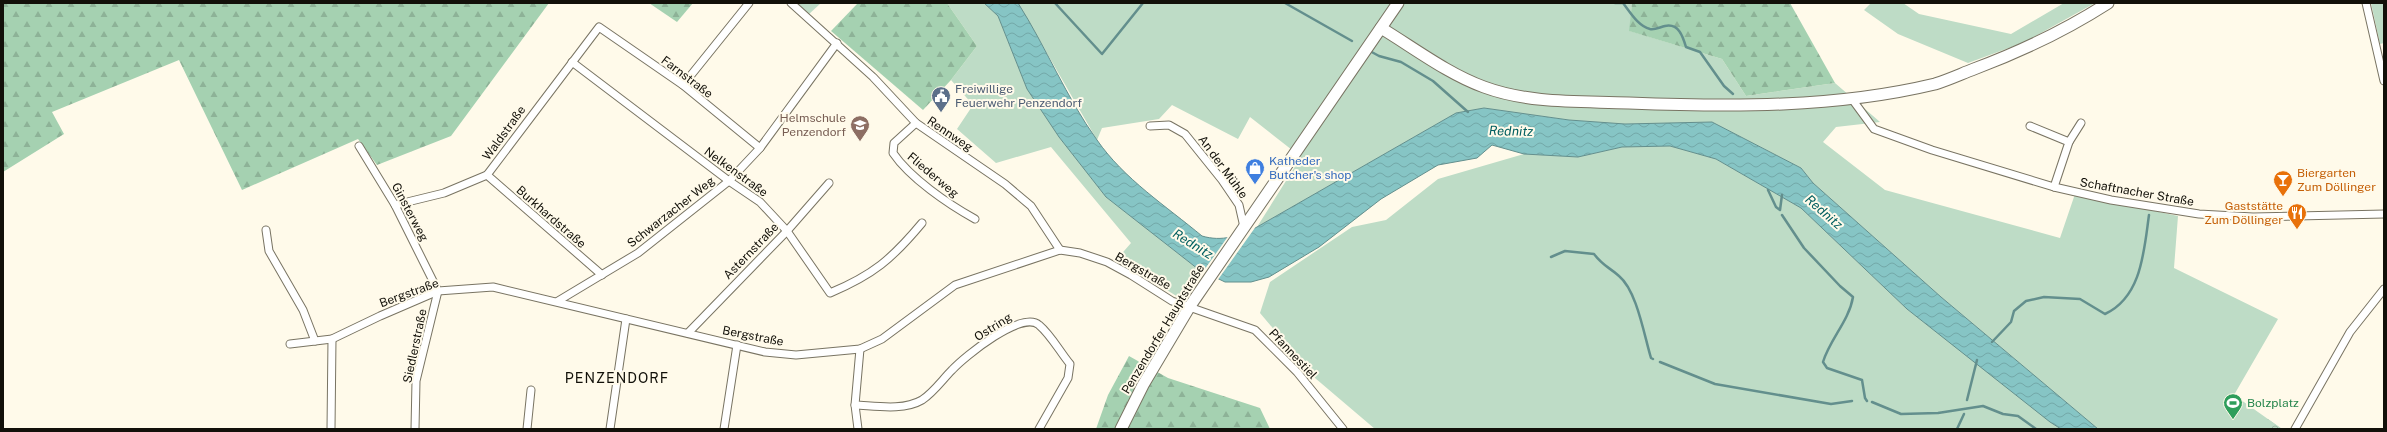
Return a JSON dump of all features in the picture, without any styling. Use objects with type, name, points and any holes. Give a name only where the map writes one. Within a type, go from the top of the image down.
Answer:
[{"type":"street","points":[[683,85],[749,3]]},
{"type":"street","name":"Rennweg","points":[[791,3],[873,77],[916,123],[1005,184],[1031,206],[1060,250]]},
{"type":"street","name":"Penzendorfer Hauptstraße","points":[[1121,429],[1143,385],[1190,306],[1398,3]]},
{"type":"street","points":[[1381,28],[1458,75],[1485,88],[1535,99],[1665,104],[1808,104],[1852,99],[1936,83],[2010,56],[2076,24],[2108,3]]},
{"type":"street","points":[[2366,3],[2384,81]]},
{"type":"street","name":"Farnstraße","points":[[599,27],[683,85],[760,148]]},
{"type":"street","name":"Waldstraße","points":[[395,205],[444,193],[487,175],[599,27]]},
{"type":"street","name":"Schwarzacher Weg","points":[[558,301],[638,253],[729,181],[760,148],[837,43]]},
{"type":"street","name":"Nelkenstraße","points":[[572,62],[729,181],[760,202],[787,231],[830,293],[859,281],[879,267],[899,250],[922,223]]},
{"type":"street","name":"Schaftnacher Straße","points":[[1852,99],[1874,129],[1932,150],[2054,187],[2111,200],[2199,214],[2254,217],[2384,214]]},
{"type":"street","name":"Fliederweg","points":[[916,123],[894,143],[893,153],[897,160],[952,206],[975,219]]},
{"type":"street","points":[[2054,187],[2069,142],[2081,123]]},
{"type":"street","name":"An der Mühle","points":[[1150,126],[1169,125],[1185,134],[1222,180],[1239,205],[1241,231]]},
{"type":"street","points":[[2030,126],[2069,142]]},
{"type":"street","name":"Ginsterweg","points":[[359,146],[395,205],[438,291]]},
{"type":"street","name":"Burkhardstraße","points":[[487,175],[602,275]]},
{"type":"street","name":"Asternstraße","points":[[688,333],[787,231],[829,183]]},
{"type":"street","points":[[266,230],[269,251],[303,310],[315,341]]},
{"type":"street","name":"Bergstraße","points":[[290,344],[332,339],[438,291],[493,287],[558,301],[765,352],[796,355],[860,348],[882,338],[955,285],[1060,250],[1080,253],[1107,262],[1131,275],[1172,301],[1190,306]]},
{"type":"street","points":[[2295,429],[2350,332],[2384,289]]},
{"type":"street","name":"Siedlerstraße","points":[[415,429],[416,381],[438,291]]},
{"type":"street","name":"Pfannestiel","points":[[1190,306],[1255,330],[1297,372],[1342,429]]},
{"type":"street","points":[[610,429],[626,318]]},
{"type":"street","name":"Ostring","points":[[855,405],[899,406],[921,400],[938,387],[952,369],[991,339],[1020,323],[1030,321],[1039,325],[1070,364],[1068,378],[1039,429]]},
{"type":"street","points":[[331,429],[332,339]]},
{"type":"street","points":[[724,429],[737,345]]},
{"type":"street","points":[[858,429],[855,405],[860,348]]},
{"type":"street","points":[[527,429],[531,390]]},
{"type":"green space","points":[[3,3],[549,3],[451,136],[377,165],[358,139],[242,190],[179,60],[52,112],[64,134],[3,172]]},
{"type":"green space","points":[[649,3],[693,3],[677,22]]},
{"type":"green space","points":[[796,3],[821,3],[808,15]]},
{"type":"green space","points":[[858,3],[947,3],[977,46],[951,80],[923,110],[831,31]]},
{"type":"green space","points":[[947,3],[984,3],[998,16],[1027,89],[1059,137],[1106,197],[1198,269],[1178,297],[1117,259],[1131,243],[1051,147],[996,163],[957,129],[973,105],[951,80],[977,46]]},
{"type":"green space","points":[[1018,3],[1632,3],[1630,31],[1722,59],[1746,96],[1835,83],[1880,122],[1836,127],[1823,142],[1885,190],[2060,238],[2075,194],[2178,216],[2174,268],[2278,319],[2234,395],[2282,429],[2098,429],[1941,297],[1813,183],[1801,168],[1712,122],[1625,124],[1569,120],[1484,108],[1456,113],[1257,227],[1301,157],[1250,117],[1238,139],[1172,105],[1159,119],[1102,128],[1097,140]]},
{"type":"green space","points":[[1632,3],[1790,3],[1835,83],[1746,96],[1722,59],[1629,31]]},
{"type":"green space","points":[[1871,3],[1903,3],[1919,14],[2011,34],[2064,3],[2095,3],[2025,42],[1968,63],[1898,34],[1864,10]]},
{"type":"green space","points":[[2371,3],[2384,3],[2384,43],[2380,44]]},
{"type":"green space","points":[[1670,146],[1716,159],[1801,208],[1907,309],[2061,429],[1375,429],[1315,378],[1260,313],[1270,282],[1352,227],[1386,220],[1438,179],[1524,154],[1578,157],[1622,147]]},
{"type":"green space","points":[[1129,356],[1168,378],[1260,408],[1270,429],[1096,429],[1108,395]]},
{"type":"green space","points":[[2268,419],[2282,429],[2262,429]]},
{"type":"water","name":"Rednitz","points":[[984,3],[1018,3],[1086,124],[1108,154],[1146,191],[1202,236],[1209,238],[1230,237],[1257,227],[1456,113],[1484,108],[1569,120],[1625,124],[1712,122],[1801,168],[1813,183],[1941,297],[2098,429],[2061,429],[2050,422],[1907,309],[1801,208],[1716,159],[1670,146],[1622,147],[1578,157],[1524,154],[1492,145],[1477,158],[1438,165],[1381,199],[1319,247],[1269,277],[1251,282],[1225,282],[1198,269],[1106,197],[1059,137],[1027,89],[998,16]]},
{"type":"pier","points":[[1257,225],[1217,281],[1202,273],[1229,235],[1236,234]]},
{"type":"waterway","points":[[1055,3],[1102,54],[1143,3]]},
{"type":"waterway","points":[[1285,3],[1352,41]]},
{"type":"waterway","points":[[1615,3],[1623,3],[1642,25],[1650,29],[1665,26],[1670,26],[1677,29],[1682,35],[1686,47],[1700,52],[1724,86],[1733,94]]},
{"type":"waterway","points":[[1368,50],[1379,56],[1401,62],[1433,81],[1468,112]]},
{"type":"waterway","points":[[1768,190],[1776,207],[1780,210],[1782,195]]},
{"type":"waterway","points":[[1782,215],[1804,248],[1840,286],[1853,297],[1848,314],[1823,362],[1827,368],[1862,380],[1865,398],[1867,401]]},
{"type":"waterway","points":[[1992,342],[2011,322],[2014,311],[2026,301],[2044,297],[2080,299],[2105,314],[2117,306],[2127,296],[2139,271],[2143,257],[2149,215]]},
{"type":"waterway","points":[[1551,257],[1565,251],[1594,254],[1603,264],[1619,276],[1631,292],[1643,326],[1651,358],[1653,359]]},
{"type":"waterway","points":[[1967,400],[1977,360]]},
{"type":"waterway","points":[[1660,362],[1715,384],[1831,404],[1852,401]]},
{"type":"waterway","points":[[1872,402],[1901,414],[1938,413],[1983,406],[2003,414],[2018,416],[2036,429]]},
{"type":"waterway","points":[[1957,429],[1964,414]]},
{"type":"place","name":"Freiwillige Feuerwehr Penzendorf","points":[[941,113]]},
{"type":"place","name":"Helmschule Penzendorf","points":[[860,142]]},
{"type":"place","name":"Katheder Butcher's shop","points":[[1255,185]]},
{"type":"place","name":"Biergarten Zum Döllinger","points":[[2283,197]]},
{"type":"place","name":"Gaststätte Zum Döllinger","points":[[2297,230]]},
{"type":"place","name":"Bolzplatz","points":[[2233,420]]},
{"type":"district","name":"PENZENDORF","points":[[617,378]]}]
